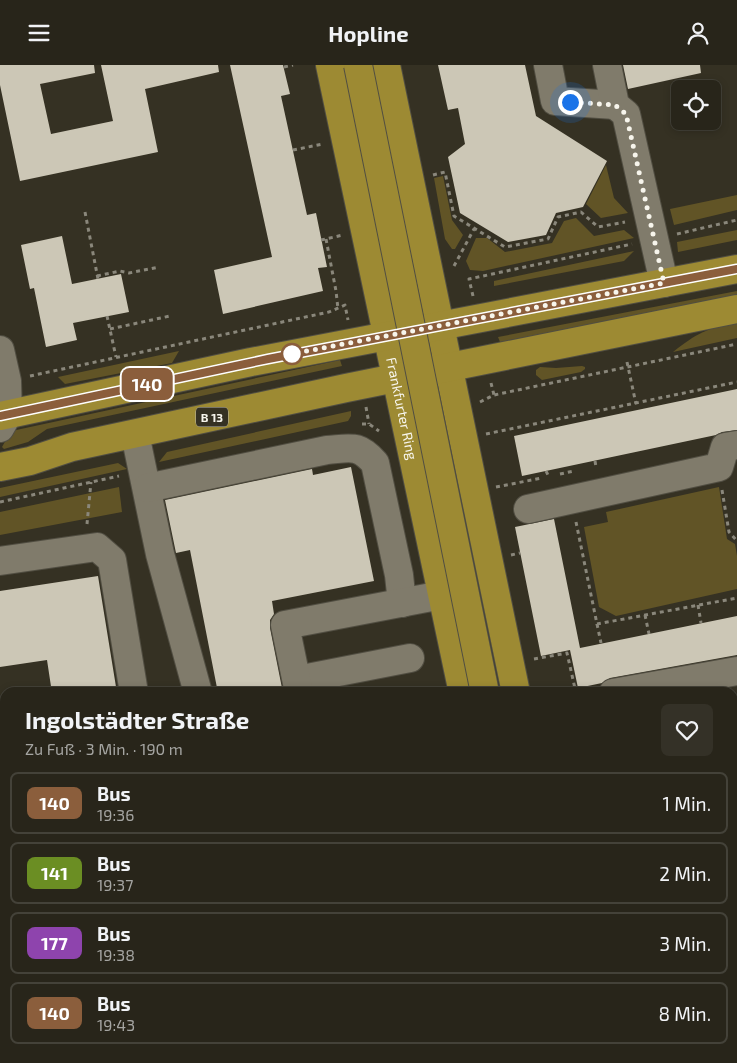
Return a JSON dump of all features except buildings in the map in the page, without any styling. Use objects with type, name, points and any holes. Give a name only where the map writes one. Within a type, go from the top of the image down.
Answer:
[{"type":"main road","name":"Frankfurter Ring","points":[[330,65],[354,229],[386,335],[462,687]]},
{"type":"main road","name":"Frankfurter Ring","points":[[358,65],[484,687]]},
{"type":"main road","points":[[386,65],[515,687]]},
{"type":"main road","points":[[354,229],[380,233],[407,227],[416,211]]},
{"type":"main road","points":[[3,419],[242,364],[737,269]]},
{"type":"main road","name":"B 13","points":[[0,467],[30,461],[72,447],[395,378],[737,309]]},
{"type":"main road","points":[[418,480],[432,471],[450,467],[470,468]]},
{"type":"lane","points":[[548,65],[555,101],[615,105],[626,114],[664,283]]},
{"type":"lane","points":[[607,65],[615,105]]},
{"type":"lane","points":[[0,350],[7,381],[3,419]]},
{"type":"lane","points":[[135,434],[160,554],[196,687]]},
{"type":"lane","points":[[528,509],[718,467],[725,447],[737,445]]},
{"type":"lane","points":[[146,488],[327,450],[355,448],[365,452],[375,463],[399,575],[402,603]]},
{"type":"lane","points":[[0,561],[96,547],[112,559],[133,687]]},
{"type":"lane","points":[[410,658],[298,686],[285,625],[442,595]]},
{"type":"lane","points":[[647,687],[737,671]]},
{"type":"path","points":[[286,66],[293,65]]},
{"type":"path","points":[[293,150],[329,143]]},
{"type":"path","points":[[425,177],[445,173],[454,217],[505,247],[548,239],[558,217],[581,212],[598,227],[651,228],[737,221]]},
{"type":"path","points":[[85,212],[98,277],[120,271],[129,273],[159,267]]},
{"type":"path","points":[[469,279],[651,228]]},
{"type":"path","points":[[338,309],[336,291],[324,240],[354,229]]},
{"type":"path","points":[[452,270],[474,229]]},
{"type":"path","points":[[7,381],[330,314],[345,305]]},
{"type":"path","points":[[107,316],[116,357]]},
{"type":"path","points":[[110,329],[170,316]]},
{"type":"path","points":[[474,406],[494,395],[627,364],[737,344]]},
{"type":"path","points":[[627,364],[636,403]]},
{"type":"path","points":[[479,436],[737,381]]},
{"type":"path","points":[[369,424],[374,426]]},
{"type":"path","points":[[595,461],[596,467]]},
{"type":"path","points":[[718,467],[729,532],[737,541]]},
{"type":"path","points":[[546,471],[549,477]]},
{"type":"path","points":[[565,473],[601,643]]},
{"type":"path","points":[[86,548],[91,482]]},
{"type":"path","points":[[597,624],[737,598]]},
{"type":"path","points":[[698,605],[701,623]]},
{"type":"path","points":[[645,615],[649,634]]},
{"type":"path","points":[[526,661],[567,653],[575,687]]},
{"type":"shaded area","points":[[606,165],[614,198],[628,213],[601,218],[586,204]]},
{"type":"shaded area","points":[[443,176],[452,220],[463,235],[455,249],[452,249],[445,239],[434,178]]},
{"type":"shaded area","points":[[737,195],[737,210],[674,225],[670,209]]},
{"type":"shaded area","points":[[576,218],[594,236],[624,230],[634,238],[483,271],[470,270],[466,261],[476,238],[487,238],[505,252],[552,243],[564,221]]},
{"type":"shaded area","points":[[737,230],[737,240],[678,252],[677,242]]},
{"type":"shaded area","points":[[634,251],[624,261],[494,286],[494,281]]},
{"type":"shaded area","points":[[737,291],[737,298],[500,342],[498,337]]},
{"type":"shaded area","points":[[737,323],[737,338],[673,352],[703,332]]},
{"type":"shaded area","points":[[179,351],[172,363],[65,384],[58,377]]},
{"type":"shaded area","points":[[340,360],[342,366],[47,429],[28,442],[4,449],[2,447],[7,438],[7,432]]},
{"type":"shaded area","points":[[582,366],[585,369],[581,372],[542,380],[536,375],[536,370],[540,367]]},
{"type":"shaded area","points":[[351,411],[348,421],[159,462],[167,452]]},
{"type":"shaded area","points":[[118,463],[127,469],[0,497],[0,488]]},
{"type":"shaded area","points":[[119,487],[122,512],[0,535],[0,512]]},
{"type":"shaded area","points":[[719,487],[727,539],[735,544],[737,589],[616,616],[599,607],[584,527],[608,522],[606,512]]},
{"type":"bus line","name":"140","points":[[0,416],[478,317],[737,269]]},
{"type":"route","points":[[292,354],[286,355],[664,283],[626,114],[615,105],[570,102]]}]
